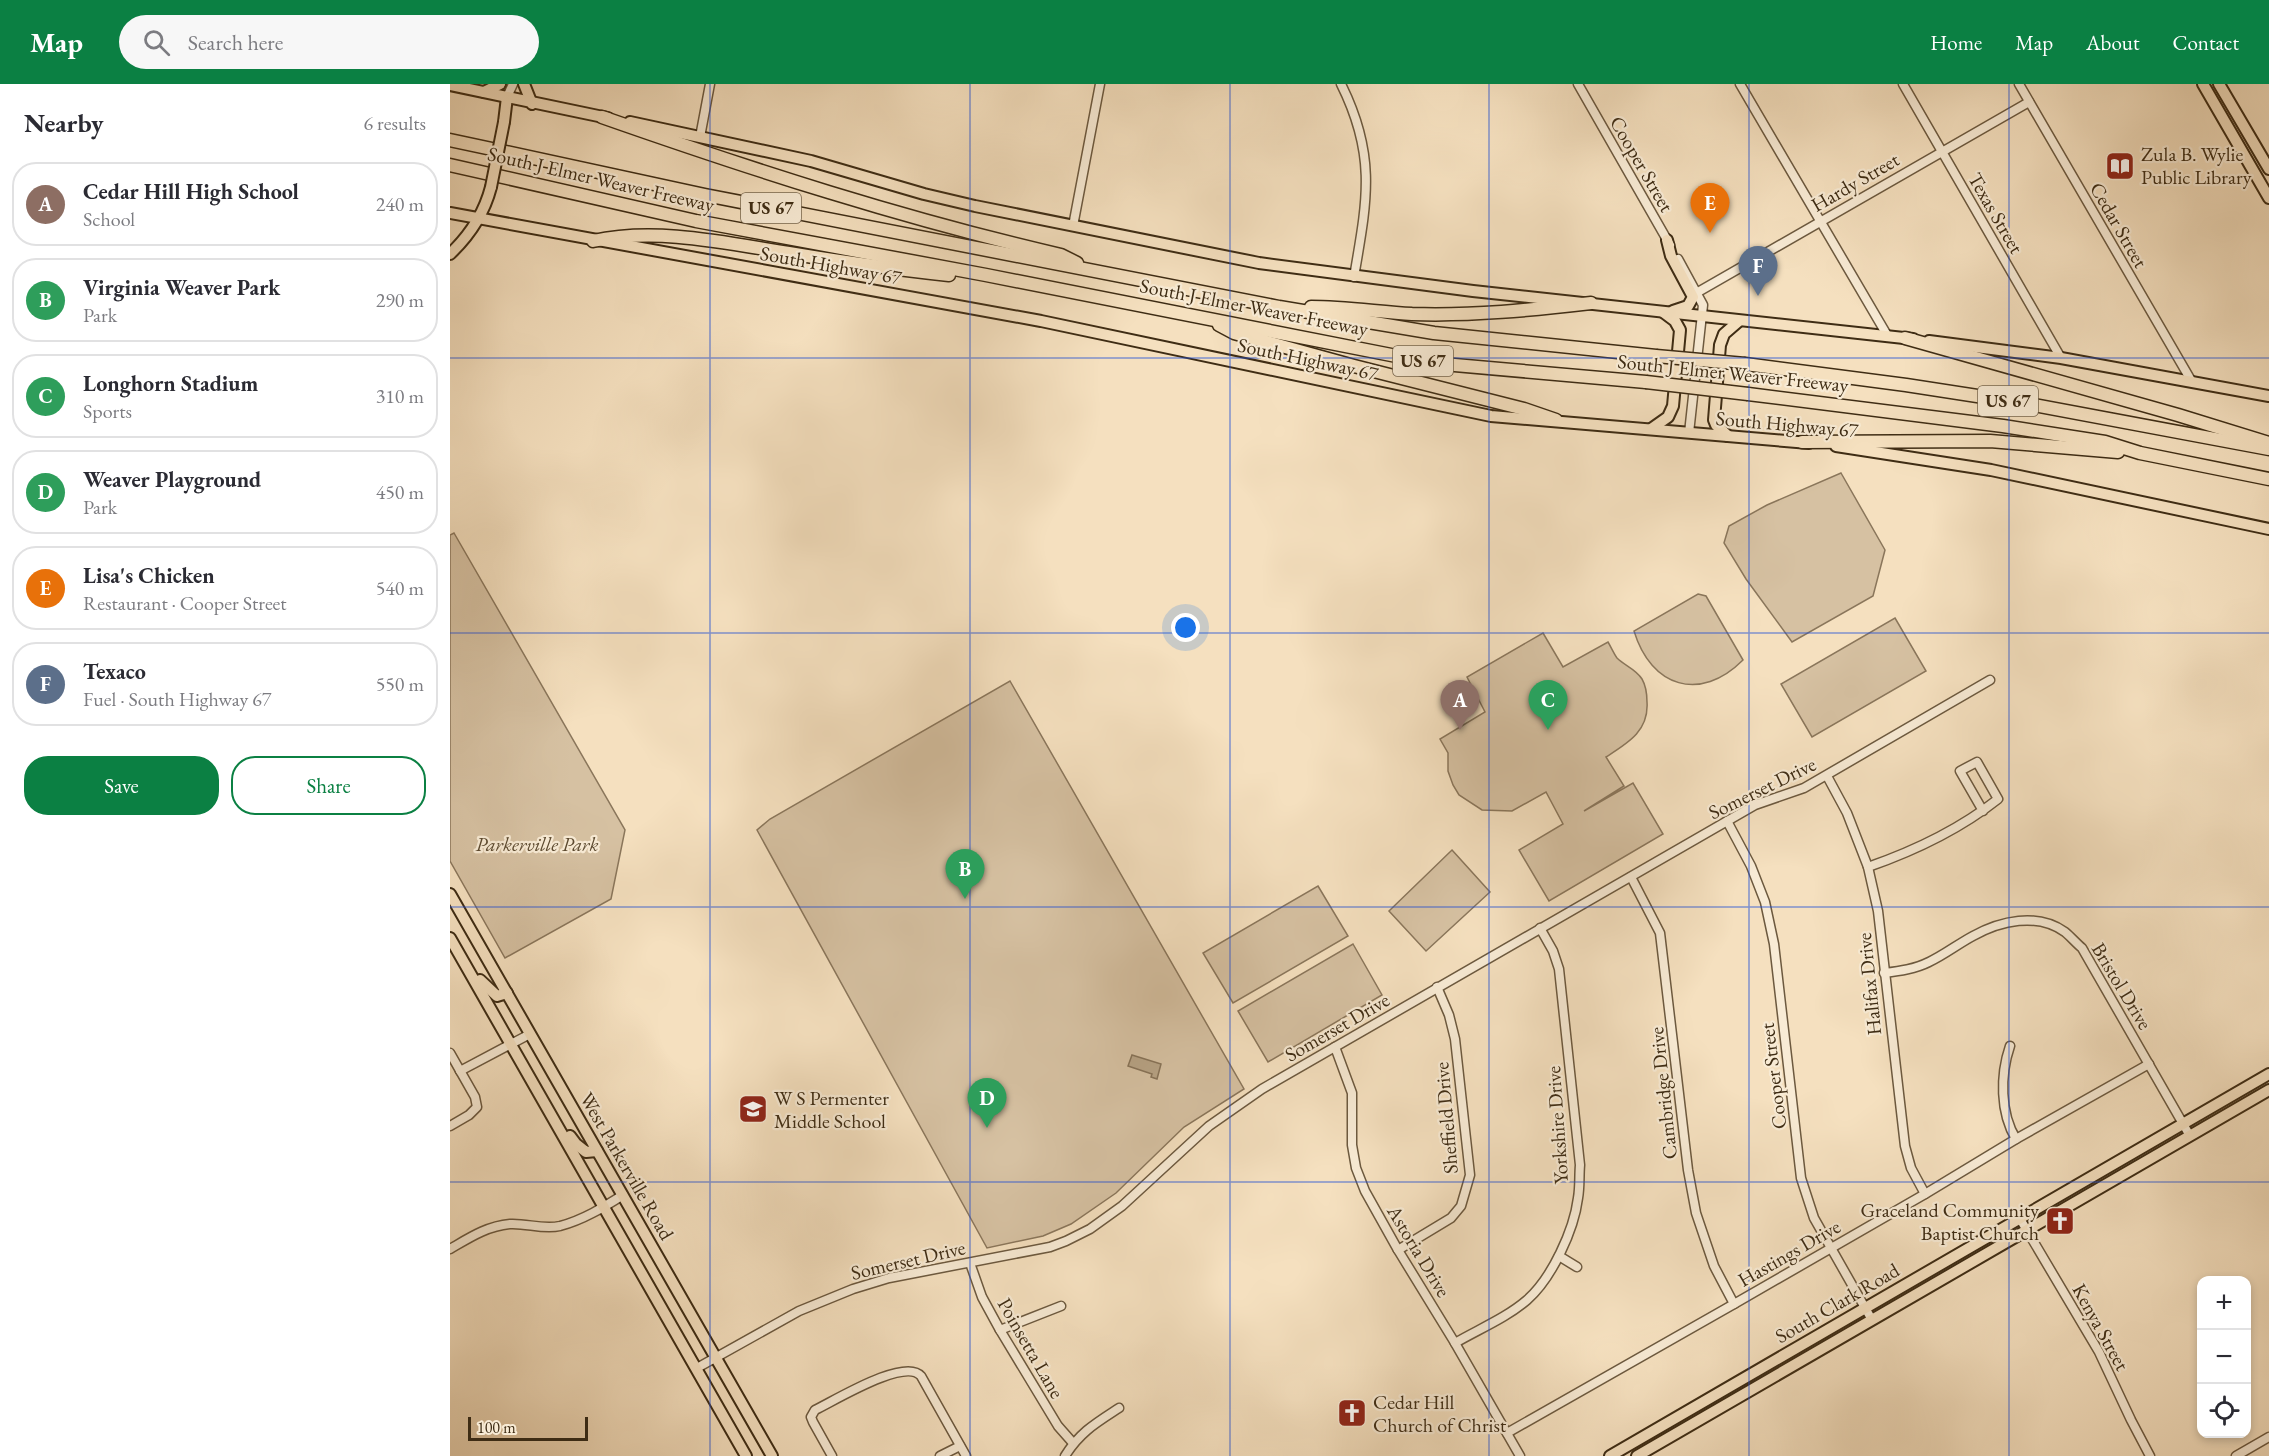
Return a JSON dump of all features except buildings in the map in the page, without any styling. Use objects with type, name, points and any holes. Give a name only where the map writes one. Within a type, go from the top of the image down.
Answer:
[{"type":"highway","points":[[602,117],[782,178],[932,224],[1061,255],[1094,271]]},
{"type":"highway","name":"South J Elmer Weaver Freeway","points":[[450,140],[705,195],[1279,308],[1434,333],[1745,364],[1906,385],[2029,404],[2269,449]]},
{"type":"highway","name":"South J Elmer Weaver Freeway","points":[[450,165],[696,221],[986,274],[1432,363],[1646,382],[2003,426],[2105,442],[2140,453],[2269,479]]},
{"type":"highway","points":[[593,241],[618,235],[671,237],[874,267],[960,277],[986,274]]},
{"type":"highway","points":[[1279,308],[1324,307],[1413,314],[1478,313],[1516,312],[1591,303]]},
{"type":"highway","points":[[1204,318],[1234,333],[1524,409],[1556,420]]},
{"type":"highway","points":[[1905,338],[2269,442]]},
{"type":"highway","points":[[1802,442],[1990,441],[2140,453]]},
{"type":"main road","points":[[484,93],[500,84]]},
{"type":"main road","points":[[525,84],[532,104]]},
{"type":"main road","points":[[2204,84],[2269,198]]},
{"type":"main road","points":[[2220,84],[2269,169]]},
{"type":"main road","points":[[450,85],[811,161],[924,194],[1259,263],[1354,277],[1975,346],[2061,358],[2269,396]]},
{"type":"main road","points":[[450,254],[465,239],[479,219],[487,202],[507,98]]},
{"type":"main road","name":"South Highway 67","points":[[450,213],[593,241],[1041,321],[1491,416],[1802,442],[1878,451],[1990,470],[2269,529]]},
{"type":"main road","points":[[1663,312],[1682,308],[1691,302],[1693,297],[1671,256],[1667,240]]},
{"type":"main road","points":[[1651,429],[1668,417],[1673,406],[1680,330],[1675,321],[1663,312]]},
{"type":"main road","points":[[1730,437],[1716,425],[1714,412],[1721,338],[1739,321]]},
{"type":"main road","name":"West Parkerville Road","points":[[450,894],[772,1456]]},
{"type":"main road","points":[[452,941],[488,989],[497,996],[507,993]]},
{"type":"main road","name":"West Parkerville Road","points":[[452,941],[746,1456]]},
{"type":"main road","name":"South Clark Road","points":[[1610,1456],[2269,1074]]},
{"type":"main road","name":"South Clark Road","points":[[1635,1456],[2269,1090]]},
{"type":"main road","points":[[540,1095],[576,1144],[586,1152],[597,1150]]},
{"type":"street","points":[[507,98],[513,84]]},
{"type":"street","points":[[700,137],[710,84]]},
{"type":"street","points":[[1073,226],[1100,84]]},
{"type":"street","points":[[1341,84],[1360,131],[1367,178],[1367,203],[1354,277]]},
{"type":"street","name":"Cooper Street","points":[[1578,84],[1698,292],[1702,305],[1702,316],[1689,433]]},
{"type":"street","points":[[1740,84],[1887,335]]},
{"type":"street","name":"Texas Street","points":[[1903,84],[2061,358]]},
{"type":"street","name":"Cedar Street","points":[[2019,84],[2192,382]]},
{"type":"street","name":"Hardy Street","points":[[1698,292],[2029,102]]},
{"type":"street","name":"Somerset Drive","points":[[697,1368],[799,1311],[853,1289],[890,1278],[1050,1247],[1090,1229],[1122,1206],[1209,1126],[1262,1089],[1755,805],[1804,788],[1827,776],[1990,680]]},
{"type":"street","points":[[1869,867],[1913,851],[1983,811],[1998,799],[1977,762],[1960,771],[1983,811]]},
{"type":"street","name":"Halifax Drive","points":[[1827,776],[1847,813],[1869,867],[1878,910],[1905,1146],[1911,1168],[1925,1194]]},
{"type":"street","name":"Cooper Street","points":[[1727,821],[1751,866],[1765,902],[1774,944],[1801,1178],[1814,1218],[1872,1320]]},
{"type":"street","name":"Cambridge Drive","points":[[1632,876],[1660,933],[1688,1170],[1696,1213],[1714,1266],[1734,1304]]},
{"type":"street","name":"Bristol Drive","points":[[1884,973],[1913,969],[1930,962],[1972,936],[1997,924],[2019,920],[2040,922],[2063,931],[2082,948],[2190,1136]]},
{"type":"street","name":"Yorkshire Drive","points":[[1455,1343],[1514,1310],[1529,1298],[1545,1279],[1559,1256],[1573,1221],[1578,1198],[1580,1165],[1559,969],[1553,951],[1540,928]]},
{"type":"street","name":"Sheffield Drive","points":[[1398,1250],[1451,1218],[1461,1206],[1470,1175],[1455,1039],[1449,1015],[1437,987]]},
{"type":"street","points":[[460,1071],[530,1034]]},
{"type":"street","name":"Astoria Drive","points":[[1335,1047],[1352,1093],[1356,1168],[1365,1191],[1520,1456]]},
{"type":"street","points":[[2010,1047],[2004,1068],[2005,1113],[2009,1128],[2016,1139]]},
{"type":"street","points":[[450,1053],[475,1097],[477,1107],[469,1115],[450,1126]]},
{"type":"street","name":"Hastings Drive","points":[[1507,1433],[2149,1064]]},
{"type":"street","points":[[450,1249],[478,1232],[494,1227],[511,1224],[538,1227],[558,1226],[604,1207],[623,1195]]},
{"type":"street","name":"Kenya Street","points":[[2019,1217],[2099,1352],[2150,1456]]},
{"type":"street","points":[[1559,1256],[1577,1268]]},
{"type":"street","name":"Poinsetta Lane","points":[[970,1263],[982,1297],[1000,1330],[1058,1426],[1073,1443]]},
{"type":"street","points":[[1000,1330],[1061,1306]]},
{"type":"street","points":[[832,1456],[811,1417],[815,1410],[856,1388],[903,1371],[917,1372],[966,1456]]},
{"type":"street","points":[[1065,1456],[1086,1429],[1119,1408]]},
{"type":"street","points":[[2236,1456],[2269,1437]]},
{"type":"street","points":[[940,1456],[960,1446]]},
{"type":"street","points":[[1628,1446],[1635,1456]]},
{"type":"green space","points":[[1841,473],[1885,550],[1873,596],[1792,642],[1746,579],[1724,543],[1729,526],[1767,505]]},
{"type":"green space","name":"Parkerville Park","points":[[454,533],[625,830],[611,899],[505,958],[450,861],[450,535]]},
{"type":"green space","points":[[1698,594],[1706,596],[1743,660],[1727,673],[1710,681],[1694,684],[1679,683],[1665,676],[1652,665],[1642,650],[1634,631]]},
{"type":"green space","points":[[1895,618],[1926,671],[1812,737],[1781,684]]},
{"type":"green space","points":[[1543,633],[1563,667],[1608,642],[1617,658],[1642,679],[1647,696],[1645,721],[1636,735],[1606,757],[1624,786],[1584,811],[1633,783],[1663,834],[1549,901],[1519,850],[1563,824],[1546,792],[1512,811],[1482,810],[1459,795],[1453,785],[1448,771],[1448,753],[1440,739],[1485,712],[1467,677]]},
{"type":"green space","points":[[1010,681],[1244,1089],[1184,1127],[1116,1193],[1071,1224],[1043,1236],[987,1248],[757,830],[770,819]]},
{"type":"green space","points":[[1452,850],[1490,892],[1426,951],[1389,911]]},
{"type":"green space","points":[[1318,886],[1348,936],[1233,1003],[1203,953]]},
{"type":"green space","points":[[1353,944],[1382,995],[1268,1062],[1238,1011]]},
{"type":"shaded area","points":[[1132,1055],[1161,1064],[1157,1079],[1151,1077],[1152,1074],[1128,1066]]},
{"type":"place","name":"Zula B. Wylie Public Library","points":[[2120,166]]},
{"type":"place","name":"Lisa's Chicken","points":[[1710,233]]},
{"type":"place","name":"Texaco","points":[[1758,296]]},
{"type":"place","name":"Cedar Hill High School","points":[[1460,730]]},
{"type":"place","name":"Longhorn Stadium","points":[[1548,730]]},
{"type":"place","name":"Virginia Weaver Park","points":[[965,899]]},
{"type":"place","name":"W S Permenter Middle School","points":[[753,1109]]},
{"type":"place","name":"Weaver Playground","points":[[987,1128]]},
{"type":"place","name":"Graceland Community Baptist Church","points":[[2060,1221]]},
{"type":"place","name":"Cedar Hill Church of Christ","points":[[1352,1413]]}]
